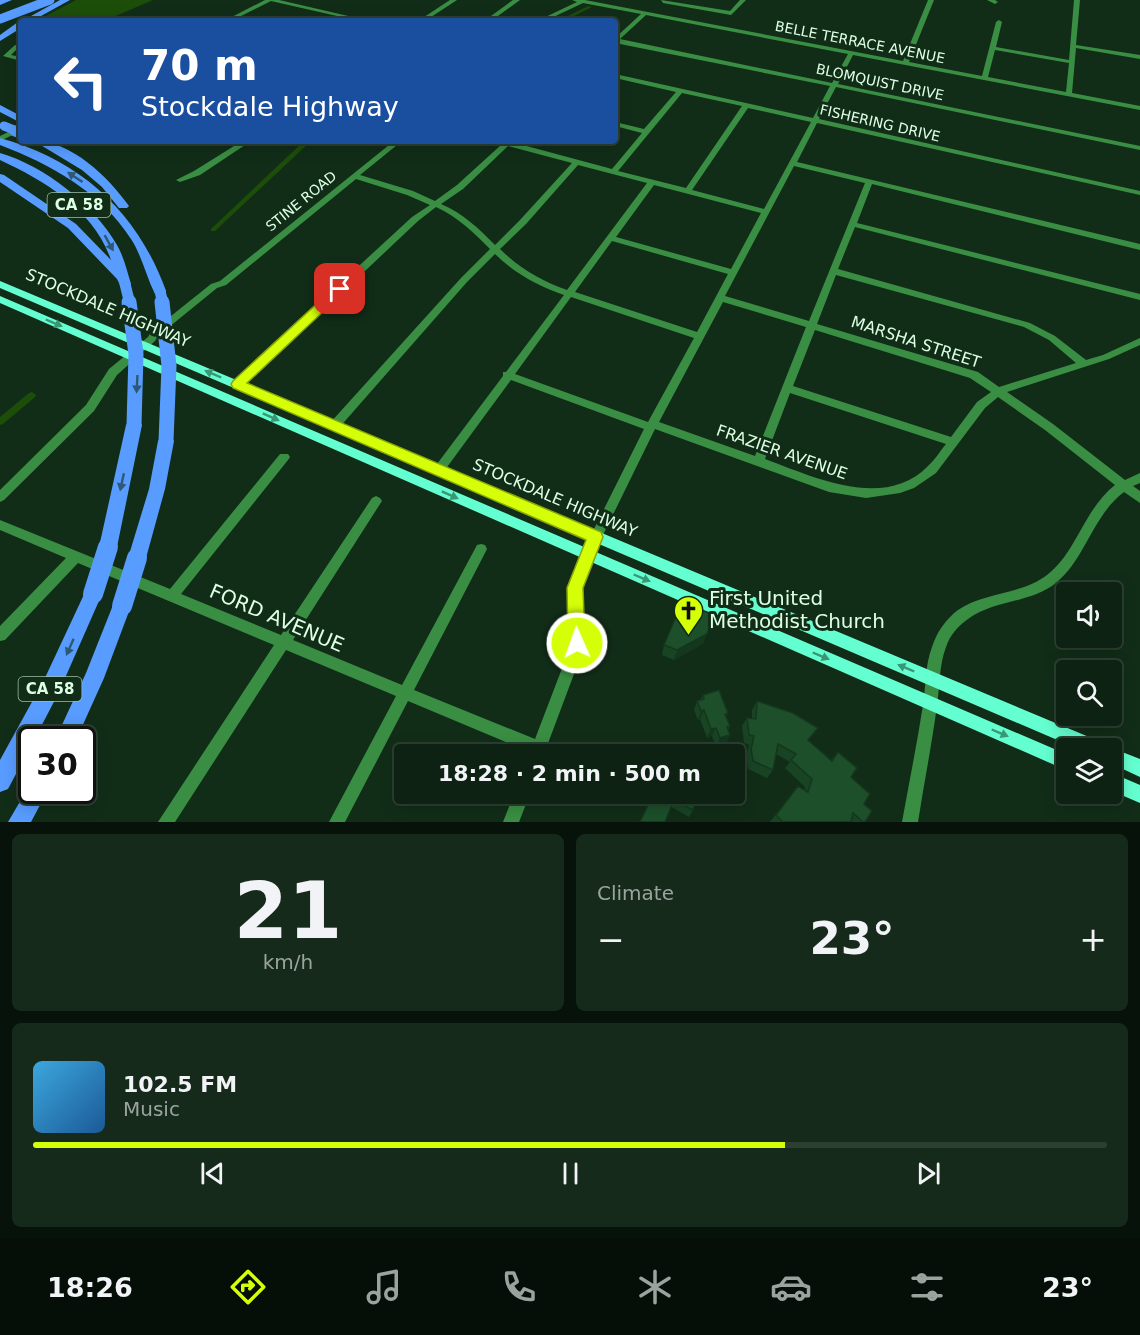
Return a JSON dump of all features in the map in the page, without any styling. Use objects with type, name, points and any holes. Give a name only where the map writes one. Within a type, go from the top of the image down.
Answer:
[{"type":"highway","points":[[0,3],[8,0]]},
{"type":"highway","points":[[0,20],[39,0]]},
{"type":"highway","points":[[0,20],[50,0]]},
{"type":"highway","points":[[32,18],[66,0]]},
{"type":"highway","points":[[0,39],[18,26]]},
{"type":"highway","points":[[0,108],[18,121]]},
{"type":"highway","points":[[1,128],[18,132]]},
{"type":"highway","name":"CA 58","points":[[3,141],[56,165],[96,191],[123,217],[144,248],[160,291],[167,324],[170,362],[166,441],[157,489],[122,606],[94,678],[72,726]]},
{"type":"highway","points":[[45,144],[75,158],[100,179]]},
{"type":"highway","points":[[66,144],[83,158],[125,210],[144,248]]},
{"type":"highway","name":"CA 58","points":[[0,156],[48,181],[88,214],[111,246],[133,316],[137,383],[134,425],[108,547],[93,594],[51,687],[0,781]]},
{"type":"highway","points":[[0,177],[72,226],[92,244],[124,282]]},
{"type":"highway","points":[[19,822],[29,804]]},
{"type":"main road","name":"STOCKDALE HIGHWAY","points":[[0,284],[56,308],[148,342],[438,471],[592,546],[932,692],[1066,738]]},
{"type":"main road","points":[[0,292],[34,305],[56,308]]},
{"type":"main road","name":"STOCKDALE HIGHWAY","points":[[0,299],[130,356],[592,546],[932,692],[1056,757]]},
{"type":"main road","points":[[1122,760],[1140,768]]},
{"type":"main road","points":[[1122,786],[1140,794]]},
{"type":"street","points":[[237,18],[271,0],[353,18]]},
{"type":"street","points":[[426,18],[454,0]]},
{"type":"street","points":[[491,18],[517,0]]},
{"type":"street","name":"BELLE TERRACE AVENUE","points":[[575,0],[1140,108]]},
{"type":"street","points":[[618,38],[664,0],[732,13],[743,0]]},
{"type":"street","points":[[905,63],[931,0]]},
{"type":"street","points":[[1069,95],[1077,0]]},
{"type":"street","points":[[547,18],[585,1]]},
{"type":"street","points":[[702,24],[715,10]]},
{"type":"street","points":[[985,78],[999,22]]},
{"type":"street","name":"BLOMQUIST DRIVE","points":[[618,40],[1140,148]]},
{"type":"street","points":[[17,46],[6,56],[18,58]]},
{"type":"street","points":[[1073,46],[1140,57]]},
{"type":"street","points":[[993,48],[1072,62]]},
{"type":"street","points":[[541,744],[573,658],[577,627],[575,588],[592,546],[652,426],[851,53]]},
{"type":"street","name":"FISHERING DRIVE","points":[[618,77],[1140,193]]},
{"type":"street","points":[[613,172],[680,91]]},
{"type":"street","points":[[688,191],[746,105]]},
{"type":"street","points":[[1,128],[18,123]]},
{"type":"street","points":[[3,141],[18,124]]},
{"type":"street","points":[[618,125],[646,132]]},
{"type":"street","points":[[180,180],[197,173],[242,144]]},
{"type":"street","name":"STINE ROAD","points":[[0,497],[82,416],[113,372],[130,356],[148,342],[162,336],[222,288],[223,283],[394,144]]},
{"type":"street","points":[[238,384],[415,219],[469,180],[506,144]]},
{"type":"street","points":[[511,144],[767,212]]},
{"type":"street","points":[[334,426],[464,280],[577,162]]},
{"type":"street","points":[[793,163],[1140,247]]},
{"type":"street","points":[[354,176],[437,203],[470,225],[526,276],[568,294],[700,337]]},
{"type":"street","points":[[758,462],[869,181]]},
{"type":"street","points":[[438,471],[652,182]]},
{"type":"street","points":[[852,224],[1140,297]]},
{"type":"street","points":[[610,238],[734,273]]},
{"type":"street","points":[[834,271],[1027,325],[1052,338],[1084,363]]},
{"type":"street","name":"MARSHA STREET","points":[[721,298],[960,369],[999,391],[1140,498]]},
{"type":"street","name":"FRAZIER AVENUE","points":[[507,375],[829,487],[846,491],[880,492],[896,490],[922,478],[932,470],[981,405],[999,391],[1113,354],[1140,341]]},
{"type":"street","points":[[787,388],[953,442]]},
{"type":"street","points":[[172,596],[284,457]]},
{"type":"street","points":[[910,822],[938,649],[951,624],[975,608],[1035,588],[1058,574],[1109,495],[1122,485],[1140,478]]},
{"type":"street","points":[[166,822],[376,501]]},
{"type":"street","name":"FORD AVENUE","points":[[0,525],[405,692],[522,744]]},
{"type":"street","points":[[337,822],[481,549]]},
{"type":"street","points":[[0,635],[76,556]]},
{"type":"street","points":[[511,822],[518,804]]},
{"type":"shaded area","points":[[76,0],[153,0],[111,18],[42,18]]},
{"type":"building","name":"First United Methodist Church","points":[[682,602],[714,615],[707,634],[677,650],[664,645]]},
{"type":"building","points":[[719,690],[728,713],[725,714],[730,726],[727,727],[730,735],[720,738],[716,728],[711,729],[704,710],[701,711],[697,701],[704,699],[703,695]]},
{"type":"building","points":[[757,701],[793,713],[818,728],[808,740],[832,761],[838,752],[857,768],[851,777],[870,794],[864,804],[872,811],[865,822],[853,813],[851,822],[783,822],[776,815],[798,786],[808,792],[812,779],[791,760],[796,754],[778,744],[773,770],[753,761],[751,749],[754,736],[749,735],[747,718],[756,719]]},
{"type":"building","points":[[648,804],[672,804],[665,822],[640,822]]},
{"type":"building","points":[[682,804],[695,804],[693,810]]},
{"type":"waterway","points":[[566,18],[590,7]]},
{"type":"waterway","points":[[213,230],[305,144]]},
{"type":"waterway","points":[[0,422],[32,395]]},
{"type":"place","name":"First United Methodist Church","points":[[688,636]]},
{"type":"route","points":[[340,289],[238,384],[596,537],[575,588],[577,643]]}]
